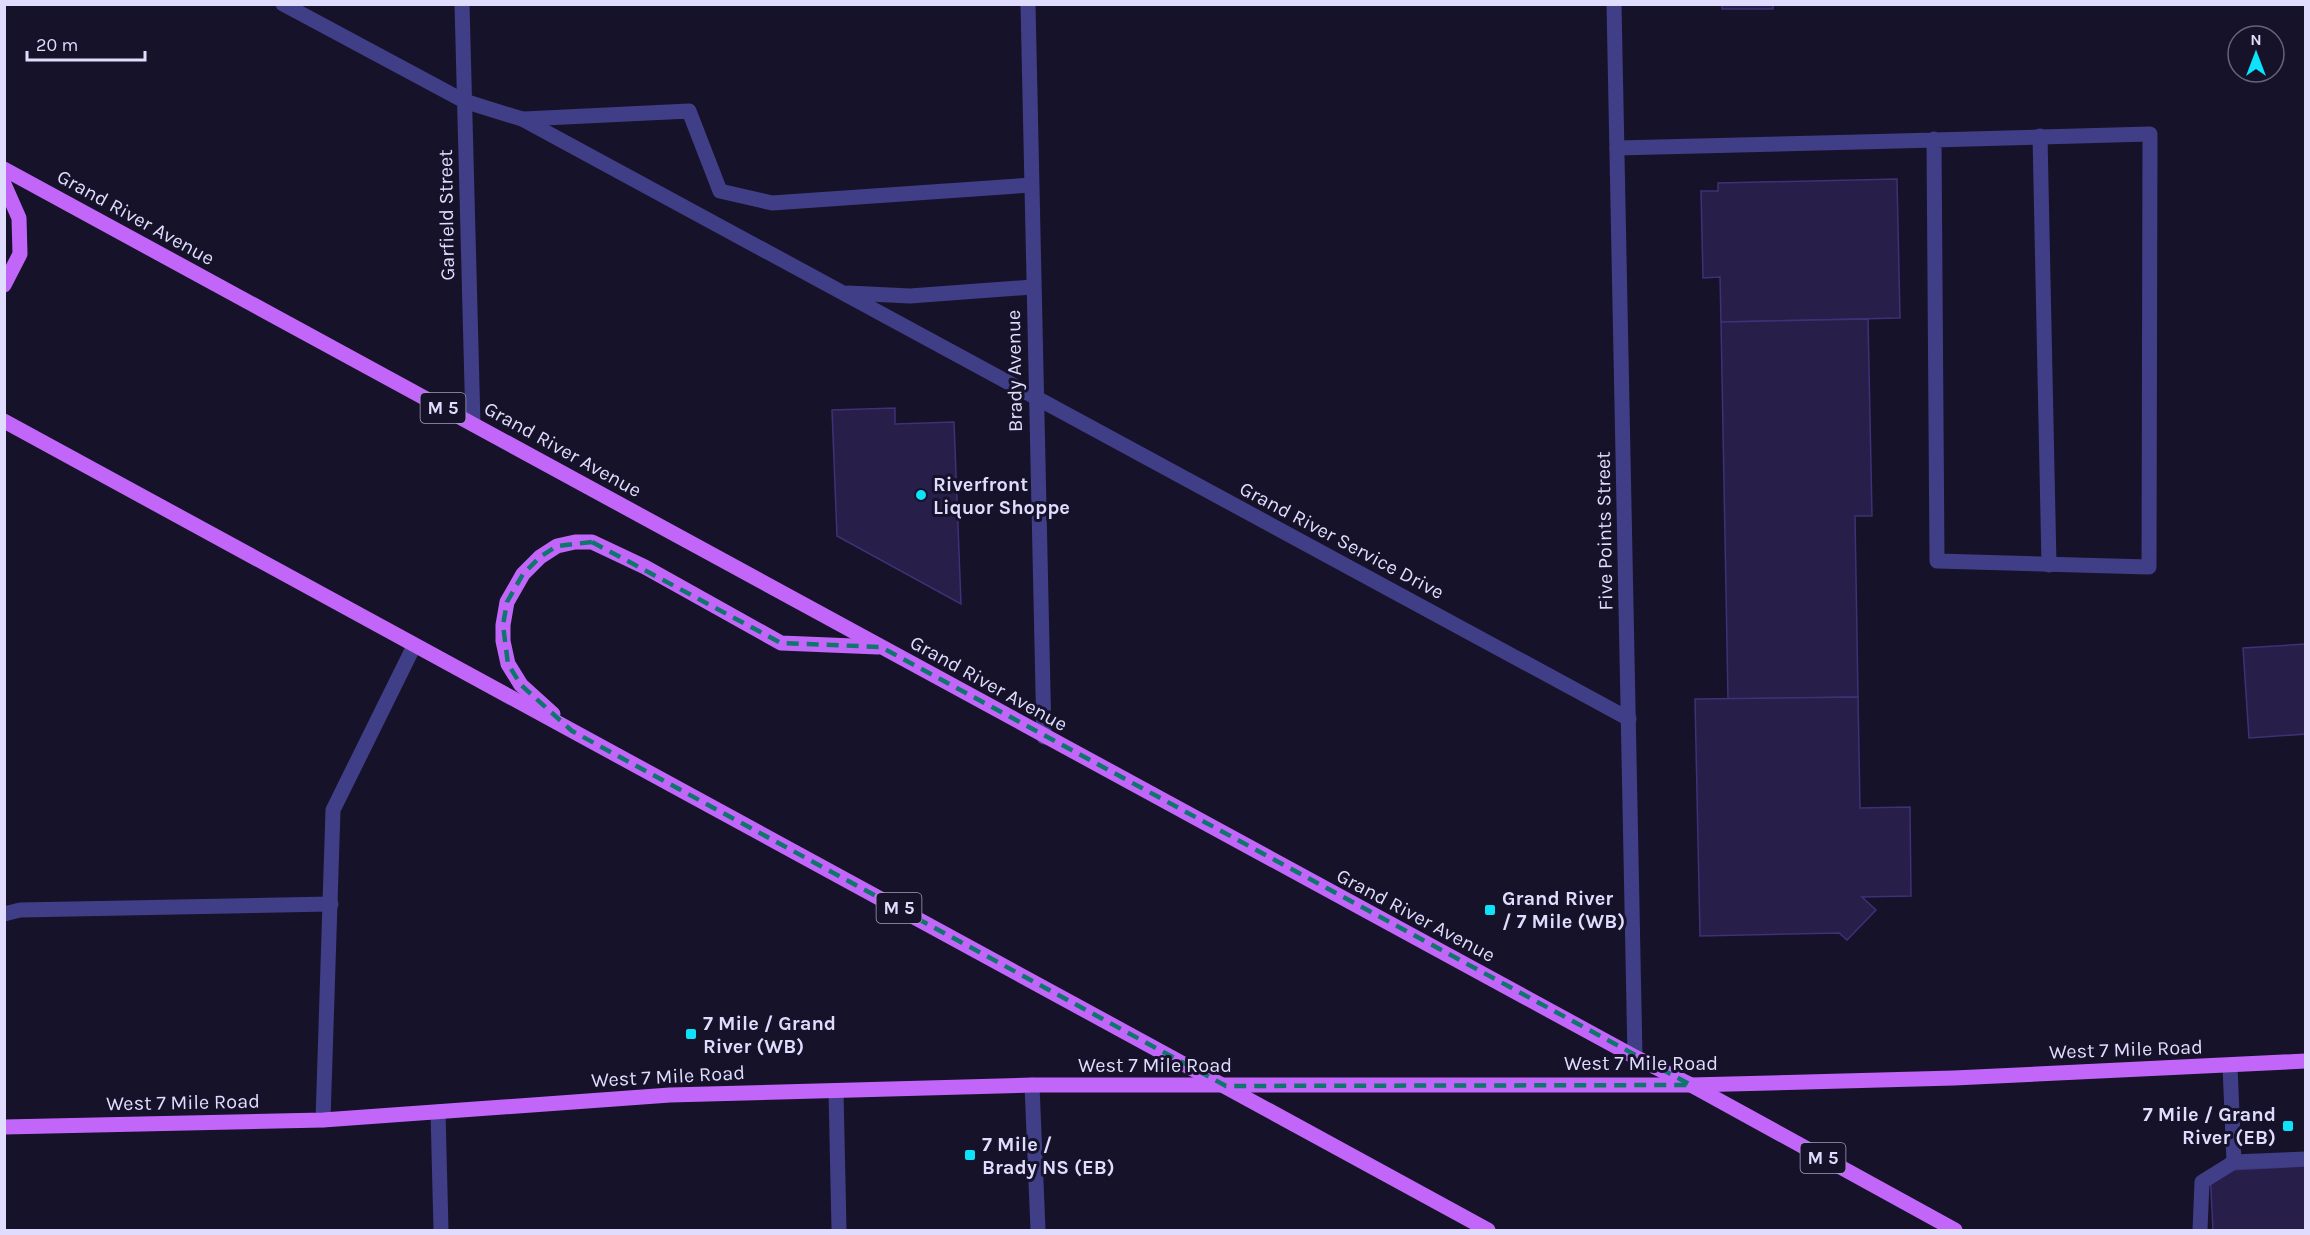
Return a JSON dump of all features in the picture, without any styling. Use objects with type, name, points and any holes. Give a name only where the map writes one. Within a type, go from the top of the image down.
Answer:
[{"type":"main road","name":"Grand River Avenue","points":[[4,169],[1044,737],[1635,1057],[1691,1084],[1955,1230]]},
{"type":"main road","points":[[4,184],[19,218],[20,254],[4,285]]},
{"type":"main road","name":"M 5","points":[[4,421],[1488,1230]]},
{"type":"main road","points":[[572,731],[521,685],[508,664],[503,641],[507,602],[523,574],[540,557],[557,546],[575,542],[592,542],[645,567],[781,643],[881,647]]},
{"type":"main road","name":"West 7 Mile Road","points":[[4,1127],[323,1120],[670,1095],[836,1090],[1032,1085],[1691,1084],[1954,1078],[2306,1061]]},
{"type":"street","points":[[283,4],[464,101],[522,119],[1036,398]]},
{"type":"street","name":"Garfield Street","points":[[462,4],[473,424]]},
{"type":"street","name":"Brady Avenue","points":[[1028,4],[1044,737]]},
{"type":"street","name":"Five Points Street","points":[[1614,4],[1635,1057]]},
{"type":"street","points":[[522,119],[688,111],[720,191],[772,203],[1031,185]]},
{"type":"street","points":[[1617,148],[1934,139],[2040,136],[2150,134],[2149,567],[1937,561],[1934,139]]},
{"type":"street","points":[[2040,136],[2049,565]]},
{"type":"street","points":[[842,293],[910,296],[1033,287]]},
{"type":"street","name":"Grand River Service Drive","points":[[1036,398],[1629,719]]},
{"type":"street","points":[[323,1120],[333,810],[414,646]]},
{"type":"street","points":[[4,914],[20,910],[331,904]]},
{"type":"street","points":[[2230,1066],[2234,1162]]},
{"type":"street","points":[[1032,1085],[1038,1230]]},
{"type":"street","points":[[836,1090],[839,1230]]},
{"type":"street","points":[[438,1112],[441,1230]]},
{"type":"street","points":[[2200,1230],[2202,1182],[2234,1162],[2306,1159]]},
{"type":"highlighted area","points":[[592,542],[781,643],[881,647],[1691,1085],[1226,1086],[572,731],[521,685],[508,664],[503,625],[507,602],[523,574],[540,557],[557,546]]},
{"type":"building","points":[[1722,4],[1773,4],[1773,9],[1722,9]]},
{"type":"building","points":[[1897,179],[1900,318],[1721,322],[1720,277],[1703,278],[1701,191],[1718,191],[1718,183]]},
{"type":"building","points":[[1868,319],[1872,516],[1855,516],[1858,697],[1728,699],[1721,322]]},
{"type":"building","points":[[895,408],[895,424],[954,422],[961,604],[837,536],[832,410]]},
{"type":"building","points":[[2306,644],[2306,734],[2249,738],[2243,648]]},
{"type":"building","points":[[1858,697],[1860,808],[1910,807],[1911,896],[1862,897],[1876,910],[1847,940],[1839,933],[1700,936],[1695,699]]},
{"type":"building","points":[[2306,1166],[2306,1230],[2213,1230],[2210,1171]]},
{"type":"place","name":"Riverfront Liquor Shoppe","points":[[921,495]]},
{"type":"place","name":"Grand River / 7 Mile (WB)","points":[[1490,910]]},
{"type":"place","name":"7 Mile / Grand River (WB)","points":[[691,1034]]},
{"type":"place","name":"7 Mile / Grand River (EB)","points":[[2288,1126]]},
{"type":"place","name":"7 Mile / Brady NS (EB)","points":[[970,1155]]}]
